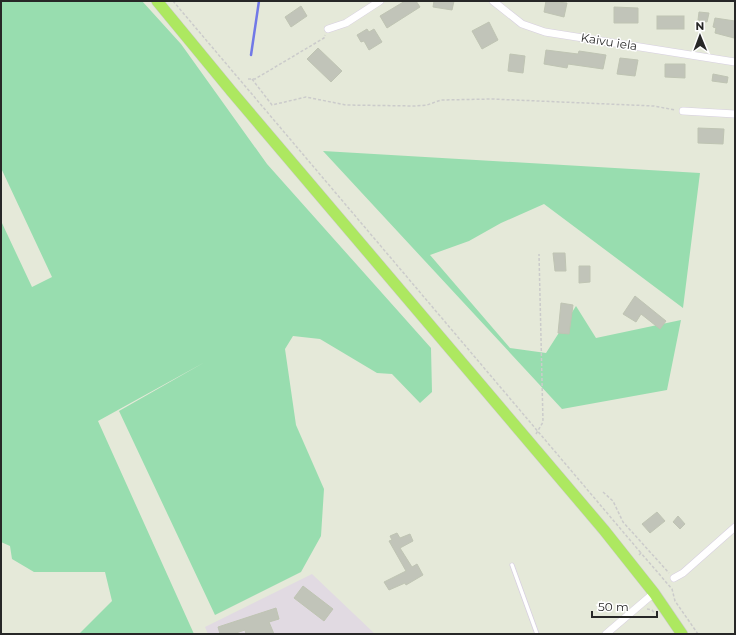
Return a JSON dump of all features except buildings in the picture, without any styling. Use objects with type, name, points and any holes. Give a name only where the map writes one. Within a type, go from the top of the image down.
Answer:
[{"type":"main road","points":[[157,1],[604,530],[654,593],[682,634]]},
{"type":"street","points":[[328,29],[346,23],[380,1]]},
{"type":"street","name":"Kaivu iela","points":[[493,1],[522,24],[545,32],[735,62]]},
{"type":"street","points":[[683,111],[735,114]]},
{"type":"street","points":[[674,578],[683,573],[735,527]]},
{"type":"street","points":[[606,634],[654,593]]},
{"type":"lane","points":[[512,565],[537,634]]},
{"type":"path","points":[[173,1],[672,589],[675,601],[698,634]]},
{"type":"path","points":[[248,79],[252,79],[324,38],[328,29]]},
{"type":"path","points":[[252,79],[272,105],[306,97],[346,105],[415,106],[427,105],[441,100],[492,99],[654,106],[683,111]]},
{"type":"path","points":[[529,441],[539,432],[543,422],[539,254]]},
{"type":"path","points":[[603,492],[613,501],[622,522],[674,578]]},
{"type":"path","points":[[640,605],[642,609],[652,610],[656,616]]},
{"type":"shaded area","points":[[312,574],[375,634],[208,634],[205,627]]},
{"type":"green space","points":[[1,1],[142,1],[181,44],[267,164],[431,348],[432,392],[420,403],[392,374],[377,373],[320,339],[293,336],[285,349],[296,425],[324,489],[321,536],[301,572],[215,615],[119,411],[205,362],[98,421],[194,634],[79,634],[112,601],[105,572],[34,572],[12,559],[10,546],[1,542],[1,221],[32,287],[52,277],[1,168]]},
{"type":"green space","points":[[323,151],[700,173],[683,308],[544,204],[501,223],[469,241],[430,255],[510,348],[546,353],[576,306],[596,338],[681,320],[667,390],[562,409]]},
{"type":"waterway","points":[[251,55],[259,1]]}]
